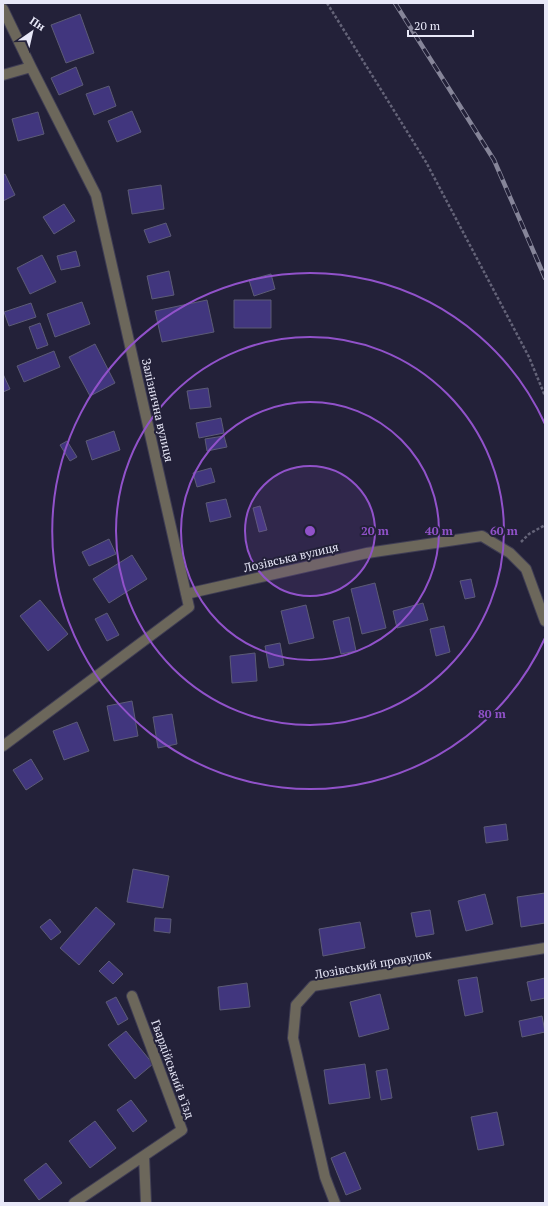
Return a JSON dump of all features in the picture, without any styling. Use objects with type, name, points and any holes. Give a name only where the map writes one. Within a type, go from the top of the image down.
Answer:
[{"type":"street","name":"Залізнична вулиця","points":[[3,9],[96,195],[189,607],[3,746]]},
{"type":"street","points":[[3,75],[31,67]]},
{"type":"street","name":"Лозівська вулиця","points":[[186,594],[367,552],[482,536],[510,553],[526,569],[545,621]]},
{"type":"street","name":"Лозівський провулок","points":[[335,1203],[326,1177],[293,1038],[296,1005],[313,986],[545,948]]},
{"type":"street","name":"Гвардійський в'їзд","points":[[132,996],[182,1130],[144,1156]]},
{"type":"street","points":[[74,1203],[144,1156]]},
{"type":"street","points":[[144,1156],[146,1203]]},
{"type":"path","points":[[327,3],[426,162],[529,357],[545,396]]},
{"type":"path","points":[[510,553],[529,534],[545,525]]},
{"type":"building","points":[[80,14],[94,53],[66,63],[51,25]]},
{"type":"building","points":[[76,67],[83,85],[59,95],[51,78]]},
{"type":"building","points":[[109,86],[116,106],[94,115],[86,94]]},
{"type":"building","points":[[132,111],[141,132],[117,142],[108,121]]},
{"type":"building","points":[[38,112],[44,134],[18,141],[12,119]]},
{"type":"building","points":[[5,174],[15,195],[3,201],[3,175]]},
{"type":"building","points":[[161,185],[164,209],[132,214],[128,190]]},
{"type":"building","points":[[64,204],[75,221],[54,234],[43,217]]},
{"type":"building","points":[[166,223],[171,236],[149,243],[144,230]]},
{"type":"building","points":[[76,251],[80,266],[61,270],[57,256]]},
{"type":"building","points":[[42,255],[56,282],[30,294],[17,268]]},
{"type":"building","points":[[169,271],[174,295],[152,299],[147,276]]},
{"type":"building","points":[[271,274],[275,289],[254,296],[249,280]]},
{"type":"building","points":[[207,300],[214,332],[162,342],[155,311]]},
{"type":"building","points":[[234,300],[271,300],[271,328],[234,328]]},
{"type":"building","points":[[82,302],[90,324],[55,337],[47,314]]},
{"type":"building","points":[[31,303],[36,317],[9,326],[4,312]]},
{"type":"building","points":[[40,323],[48,345],[37,349],[29,327]]},
{"type":"building","points":[[95,344],[115,383],[90,396],[69,357]]},
{"type":"building","points":[[54,351],[60,367],[24,382],[17,366]]},
{"type":"building","points":[[3,374],[10,389],[3,392]]},
{"type":"building","points":[[208,388],[211,407],[190,409],[187,391]]},
{"type":"building","points":[[221,418],[224,433],[199,438],[196,423]]},
{"type":"building","points":[[114,431],[120,450],[92,460],[86,441]]},
{"type":"building","points":[[224,436],[227,447],[207,451],[205,439]]},
{"type":"building","points":[[67,441],[77,457],[70,461],[60,445]]},
{"type":"building","points":[[211,468],[215,482],[197,487],[193,473]]},
{"type":"building","points":[[226,499],[231,517],[210,522],[206,503]]},
{"type":"building","points":[[260,506],[267,530],[259,532],[253,508]]},
{"type":"building","points":[[109,539],[116,554],[89,566],[82,552]]},
{"type":"building","points":[[132,555],[147,579],[109,603],[93,579]]},
{"type":"building","points":[[471,579],[475,597],[465,599],[460,581]]},
{"type":"building","points":[[375,583],[386,628],[362,634],[351,589]]},
{"type":"building","points":[[40,600],[68,634],[48,651],[20,616]]},
{"type":"building","points":[[423,603],[428,620],[397,628],[393,611]]},
{"type":"building","points":[[306,605],[314,638],[289,644],[281,611]]},
{"type":"building","points":[[107,613],[119,635],[107,641],[95,619]]},
{"type":"building","points":[[349,617],[356,651],[341,654],[333,621]]},
{"type":"building","points":[[444,626],[450,652],[436,656],[430,629]]},
{"type":"building","points":[[280,643],[284,665],[269,668],[265,646]]},
{"type":"building","points":[[255,653],[257,681],[232,683],[230,656]]},
{"type":"building","points":[[132,701],[138,736],[114,741],[107,706]]},
{"type":"building","points":[[172,714],[177,744],[158,748],[153,717]]},
{"type":"building","points":[[77,722],[89,751],[64,760],[53,731]]},
{"type":"building","points":[[31,759],[43,779],[26,790],[13,770]]},
{"type":"building","points":[[506,824],[508,840],[486,843],[484,827]]},
{"type":"building","points":[[133,869],[169,876],[163,908],[127,902]]},
{"type":"building","points":[[545,893],[545,923],[521,927],[517,897]]},
{"type":"building","points":[[485,894],[493,924],[466,931],[458,901]]},
{"type":"building","points":[[96,907],[115,924],[79,965],[60,948]]},
{"type":"building","points":[[430,910],[434,934],[416,937],[411,913]]},
{"type":"building","points":[[155,918],[171,919],[170,933],[154,931]]},
{"type":"building","points":[[50,919],[61,932],[51,940],[40,927]]},
{"type":"building","points":[[360,922],[365,948],[323,956],[319,929]]},
{"type":"building","points":[[109,961],[123,974],[113,984],[99,971]]},
{"type":"building","points":[[477,977],[483,1012],[465,1016],[458,980]]},
{"type":"building","points":[[545,978],[545,998],[531,1001],[527,982]]},
{"type":"building","points":[[247,983],[250,1007],[220,1010],[218,987]]},
{"type":"building","points":[[380,994],[389,1029],[359,1037],[350,1002]]},
{"type":"building","points":[[116,997],[128,1019],[118,1025],[106,1002]]},
{"type":"building","points":[[542,1016],[545,1032],[522,1037],[519,1021]]},
{"type":"building","points":[[126,1031],[153,1064],[135,1079],[108,1045]]},
{"type":"building","points":[[365,1064],[370,1098],[329,1104],[324,1070]]},
{"type":"building","points":[[387,1069],[392,1098],[381,1100],[376,1071]]},
{"type":"building","points":[[131,1100],[147,1121],[133,1132],[117,1110]]},
{"type":"building","points":[[497,1112],[504,1145],[478,1150],[471,1117]]},
{"type":"building","points":[[95,1121],[116,1148],[90,1168],[69,1141]]},
{"type":"building","points":[[345,1152],[361,1189],[346,1195],[331,1158]]},
{"type":"building","points":[[46,1163],[62,1183],[39,1200],[24,1180]]},
{"type":"railway","points":[[395,3],[494,160],[545,278]]}]
